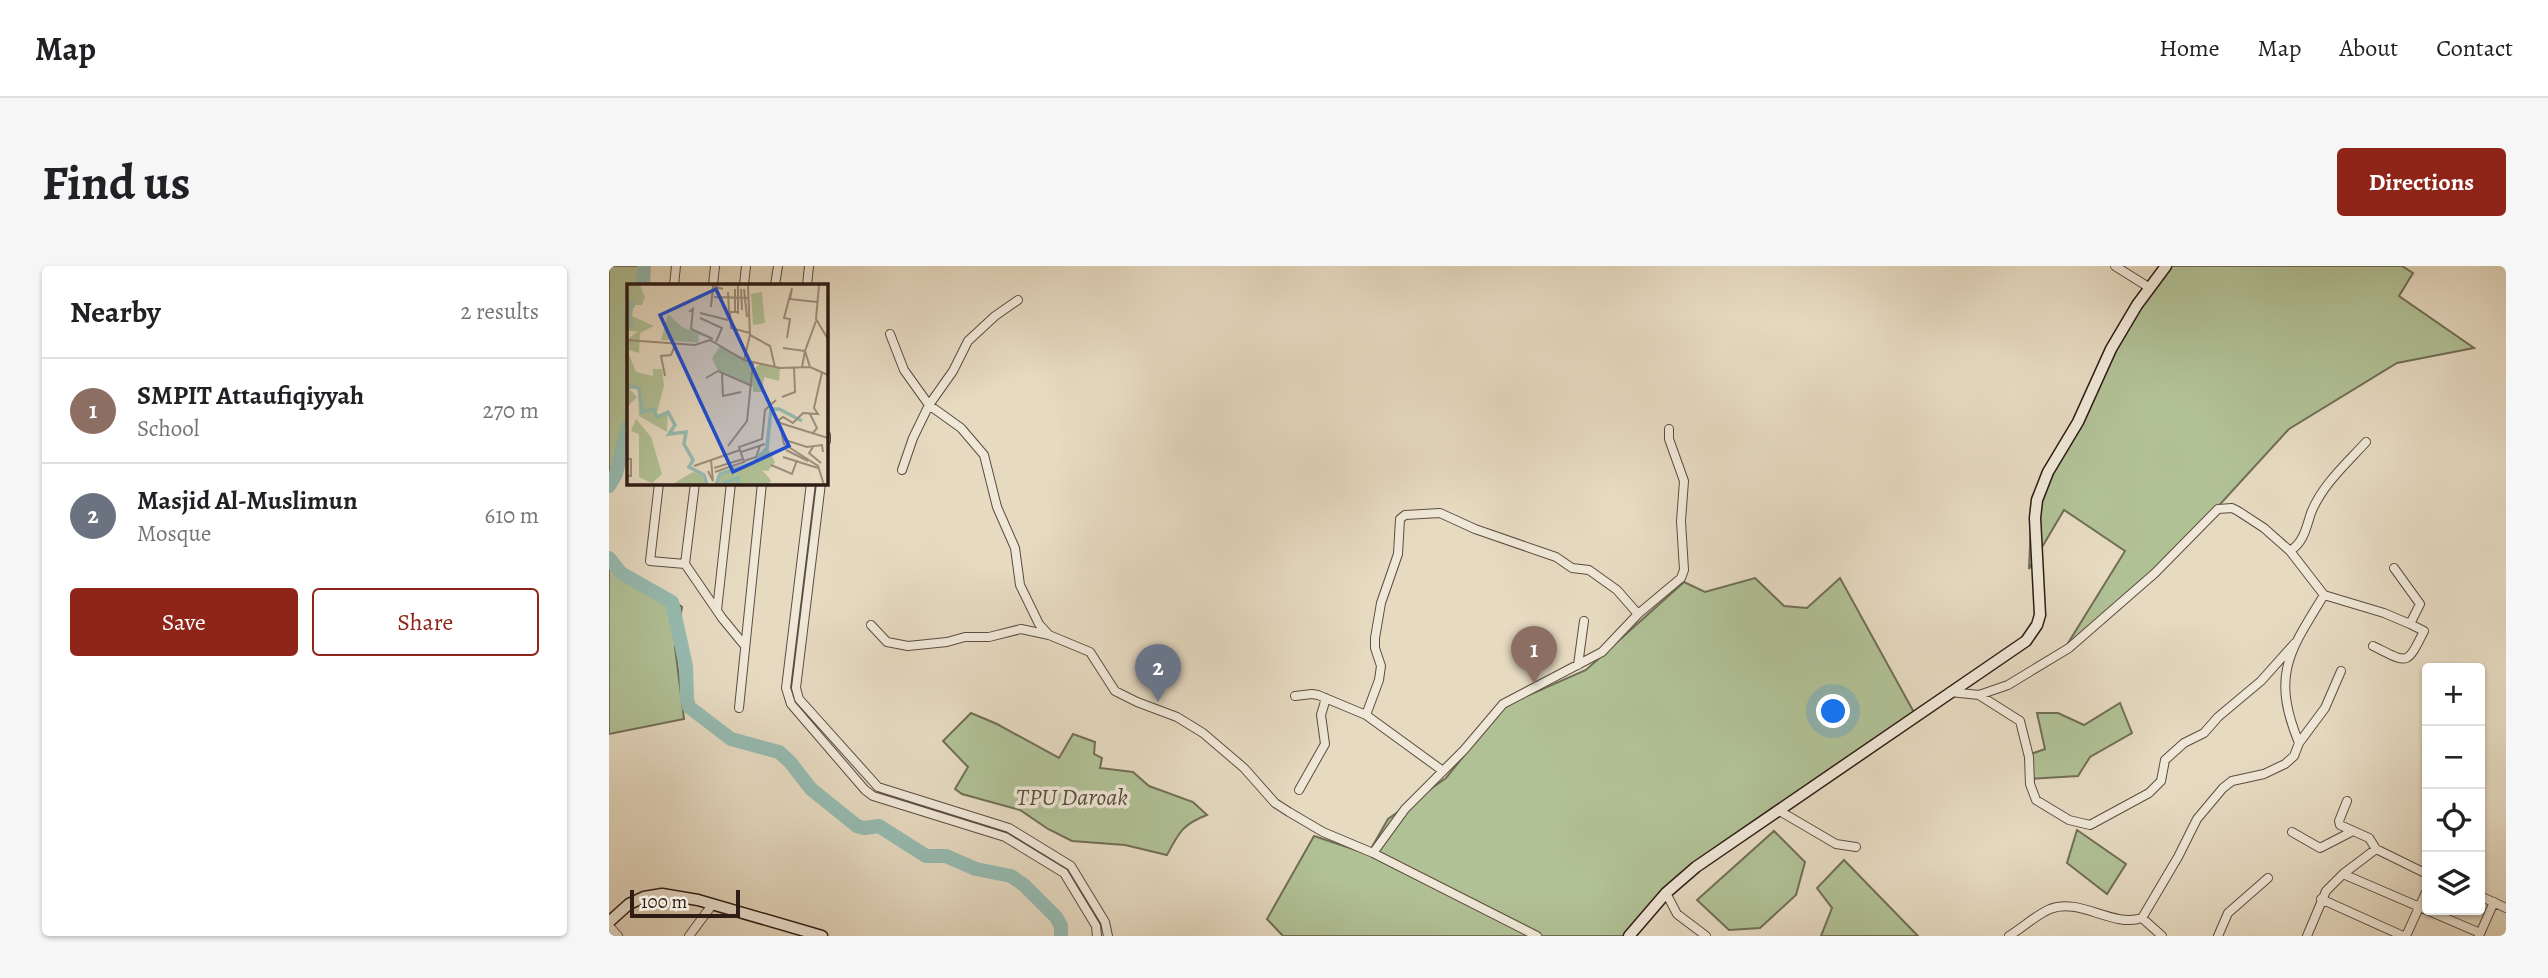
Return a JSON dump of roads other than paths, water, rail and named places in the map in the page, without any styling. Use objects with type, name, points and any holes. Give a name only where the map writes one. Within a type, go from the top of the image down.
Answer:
[{"type":"main road","points":[[1629,936],[1666,893],[1696,867],[2026,641],[2037,625],[2040,599],[2035,518],[2037,500],[2048,472],[2078,422],[2111,349],[2166,266]]},
{"type":"main road","points":[[609,924],[629,904],[655,895],[684,897],[822,936]]},
{"type":"street","points":[[674,284],[677,266]]},
{"type":"street","points":[[713,284],[715,266]]},
{"type":"street","points":[[744,284],[746,266]]},
{"type":"street","points":[[775,284],[778,266]]},
{"type":"street","points":[[807,284],[809,266]]},
{"type":"street","points":[[2115,266],[2150,288]]},
{"type":"street","points":[[902,470],[929,405],[953,371],[968,341],[995,316],[1018,300]]},
{"type":"street","points":[[890,334],[904,370],[929,405],[961,428],[985,455],[997,507],[1015,548],[1020,585],[1039,624],[1049,635]]},
{"type":"street","points":[[1373,853],[1405,809],[1503,704],[1602,652],[1638,614],[1681,578],[1684,570],[1681,512],[1685,492],[1684,481],[1669,439],[1669,429]]},
{"type":"street","points":[[2290,551],[2302,539],[2312,510],[2325,487],[2365,442]]},
{"type":"street","points":[[659,485],[650,561],[685,564]]},
{"type":"street","points":[[695,485],[685,564],[745,646]]},
{"type":"street","points":[[717,610],[730,485]]},
{"type":"street","points":[[739,708],[762,485]]},
{"type":"street","points":[[811,485],[786,688],[791,704],[873,796],[1005,837],[1064,873],[1095,926],[1097,936]]},
{"type":"street","points":[[821,485],[796,688],[799,699],[878,787],[1009,828],[1071,866],[1105,922],[1108,936]]},
{"type":"street","points":[[1950,692],[1979,695],[2008,685],[2069,648],[2155,573],[2218,509],[2232,508],[2264,528],[2290,551],[2324,595],[2384,613],[2424,631],[2412,656],[2406,659],[2400,659],[2373,646]]},
{"type":"street","points":[[1366,715],[1379,680],[1381,666],[1375,638],[1381,603],[1398,554],[1400,519],[1405,515],[1440,513],[1475,529],[1556,557],[1572,568],[1589,570],[1617,590],[1638,614]]},
{"type":"street","points":[[2393,568],[2420,604],[2410,624]]},
{"type":"street","points":[[2299,743],[2288,711],[2287,664],[2295,643],[2324,595]]},
{"type":"street","points":[[1578,665],[1584,621]]},
{"type":"street","points":[[871,625],[887,642],[908,646],[989,637],[1021,629],[1049,635],[1090,652],[1115,691],[1177,717],[1203,733],[1244,768],[1275,803],[1289,813],[1537,936]]},
{"type":"street","points":[[1979,695],[2020,721],[2029,757],[2029,784],[2036,800],[2069,820],[2090,825],[2157,786],[2161,781],[2165,760],[2184,743],[2204,733],[2218,717],[2261,681],[2295,643]]},
{"type":"street","points":[[2142,918],[2197,819],[2232,781],[2264,774],[2285,764],[2294,756],[2299,743],[2325,708],[2341,671]]},
{"type":"street","points":[[1295,696],[1311,694],[1326,698],[1366,715],[1443,771]]},
{"type":"street","points":[[1299,790],[1325,744],[1321,715],[1326,698]]},
{"type":"street","points":[[2347,801],[2340,825],[2369,838],[2377,849],[2422,872]]},
{"type":"street","points":[[1778,810],[1836,844],[1856,847]]},
{"type":"street","points":[[2292,832],[2320,848],[2353,831]]},
{"type":"street","points":[[2318,936],[2308,934],[2321,899],[2343,874],[2377,849]]},
{"type":"street","points":[[2343,874],[2480,935],[2494,902]]},
{"type":"street","points":[[2218,936],[2228,913],[2268,878]]},
{"type":"street","points":[[1666,893],[1677,914],[1706,936]]},
{"type":"street","points":[[2485,898],[2506,908]]},
{"type":"street","points":[[2321,899],[2405,936],[2422,901]]},
{"type":"street","points":[[689,936],[712,905]]},
{"type":"street","points":[[2009,936],[2051,909],[2059,908],[2075,908],[2115,918],[2142,918],[2162,936]]},
{"type":"street","points":[[609,924],[618,936]]},
{"type":"waterway","points":[[643,284],[644,266]]},
{"type":"waterway","points":[[609,486],[616,474],[627,430]]},
{"type":"waterway","points":[[609,558],[621,573],[672,602],[686,666],[689,707],[731,739],[779,752],[811,789],[857,826],[879,826],[926,856],[946,856],[976,869],[1011,876],[1024,885],[1056,917],[1061,926],[1061,936]]},
{"type":"place","name":"SMPIT Attaufiqiyyah","points":[[1534,684]]},
{"type":"place","name":"Masjid Al-Muslimun","points":[[1158,702]]},
{"type":"park label","name":"TPU Daroak","points":[[1072,797]]}]
